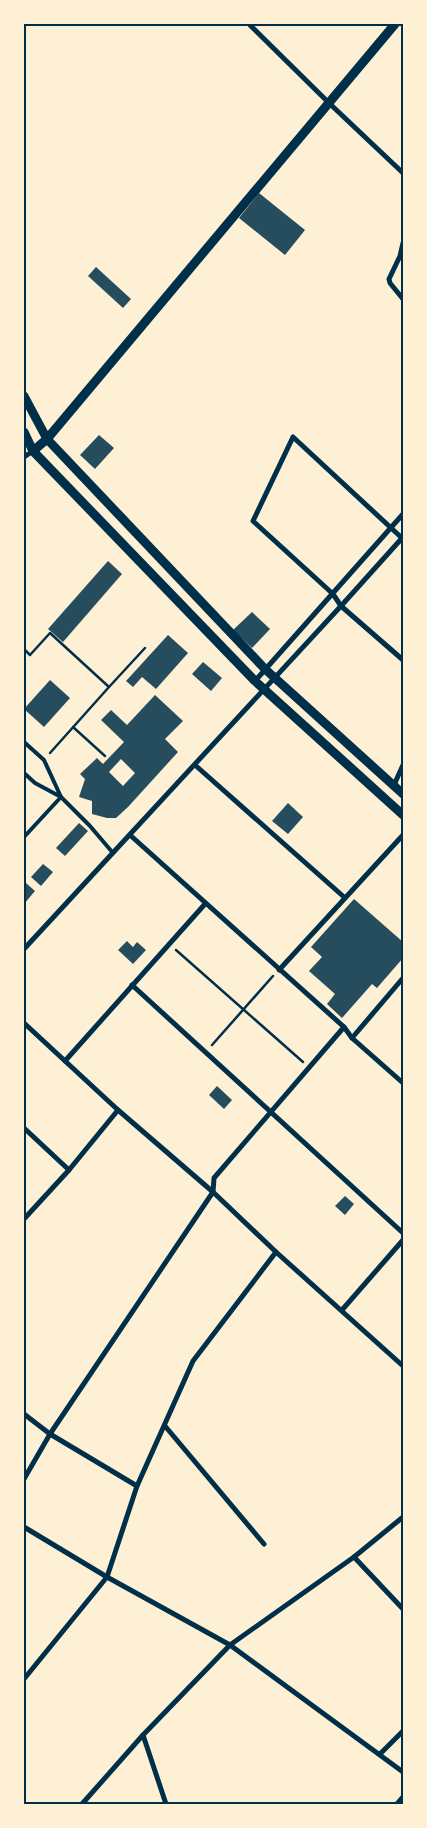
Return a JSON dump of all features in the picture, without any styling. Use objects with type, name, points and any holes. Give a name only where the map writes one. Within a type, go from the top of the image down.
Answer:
[{"type":"street","points":[[249,24],[328,103],[403,173]]},
{"type":"street","points":[[24,457],[47,439],[395,24]]},
{"type":"street","points":[[403,243],[390,283],[403,299]]},
{"type":"street","points":[[24,396],[47,439],[265,669],[403,794]]},
{"type":"street","points":[[24,432],[33,451],[255,681],[403,814]]},
{"type":"street","points":[[24,949],[342,606],[403,538],[293,437],[254,521],[333,594],[342,606],[403,660]]},
{"type":"street","points":[[255,681],[403,514]]},
{"type":"street","points":[[195,765],[344,897]]},
{"type":"street","points":[[394,785],[403,765]]},
{"type":"street","points":[[130,835],[344,1027],[352,1038],[403,1083]]},
{"type":"street","points":[[279,970],[344,897],[403,835]]},
{"type":"street","points":[[65,1061],[205,904]]},
{"type":"street","points":[[352,1038],[403,978]]},
{"type":"street","points":[[132,985],[403,1233]]},
{"type":"street","points":[[24,1022],[118,1110],[213,1192],[276,1252],[403,1366]]},
{"type":"street","points":[[24,1479],[50,1434],[213,1192],[214,1178],[344,1027]]},
{"type":"street","points":[[24,1219],[69,1170],[118,1110]]},
{"type":"street","points":[[24,1128],[69,1170]]},
{"type":"street","points":[[342,1310],[403,1240]]},
{"type":"street","points":[[24,1680],[108,1577],[138,1486],[193,1361],[276,1252]]},
{"type":"street","points":[[24,1414],[50,1434],[138,1486]]},
{"type":"street","points":[[164,1426],[264,1544]]},
{"type":"street","points":[[82,1804],[143,1735],[230,1645],[354,1557],[403,1517]]},
{"type":"street","points":[[24,1527],[108,1577],[230,1645],[403,1772]]},
{"type":"street","points":[[354,1557],[402,1609]]},
{"type":"street","points":[[380,1754],[403,1731]]},
{"type":"street","points":[[143,1735],[166,1804]]},
{"type":"street","points":[[397,1804],[403,1797]]},
{"type":"lane","points":[[24,742],[44,760],[61,797]]},
{"type":"lane","points":[[24,773],[35,783],[61,797],[90,826],[113,854]]},
{"type":"lane","points":[[24,837],[61,797]]},
{"type":"path","points":[[24,649],[30,654],[50,633],[109,687]]},
{"type":"path","points":[[44,760],[145,648]]},
{"type":"path","points":[[73,727],[105,756]]},
{"type":"path","points":[[169,944],[309,1068]]},
{"type":"path","points":[[206,1052],[279,970]]},
{"type":"building","points":[[259,193],[305,230],[285,255],[239,218]]},
{"type":"building","points":[[96,267],[131,299],[123,308],[88,276]]},
{"type":"building","points":[[99,435],[114,448],[95,469],[80,455]]},
{"type":"building","points":[[108,561],[122,574],[63,642],[48,629]]},
{"type":"building","points":[[252,612],[270,629],[252,648],[233,630]]},
{"type":"building","points":[[168,635],[188,653],[156,689],[142,677],[133,687],[126,681]]},
{"type":"building","points":[[203,662],[222,678],[211,691],[192,674]]},
{"type":"building","points":[[50,680],[70,698],[44,727],[24,709]]},
{"type":"building","points":[[155,695],[183,721],[165,739],[178,752],[116,818],[92,814],[92,801],[79,797],[85,779],[80,774],[97,758],[103,764],[124,742],[101,720],[111,710],[127,725]],"holes":[[[121,759],[135,773],[123,786],[109,772]]]},
{"type":"building","points":[[288,803],[303,817],[288,834],[272,821]]},
{"type":"building","points":[[79,823],[88,831],[65,856],[56,848]]},
{"type":"building","points":[[43,864],[53,872],[41,886],[31,877]]},
{"type":"building","points":[[26,883],[35,891],[24,904],[24,886]]},
{"type":"building","points":[[354,899],[403,942],[403,958],[377,988],[372,984],[342,1018],[327,1004],[335,994],[309,971],[322,957],[311,947]]},
{"type":"building","points":[[127,941],[133,947],[137,942],[146,950],[133,964],[118,950]]},
{"type":"building","points":[[217,1086],[232,1100],[224,1109],[209,1095]]},
{"type":"building","points":[[345,1196],[354,1204],[345,1215],[335,1206]]}]
